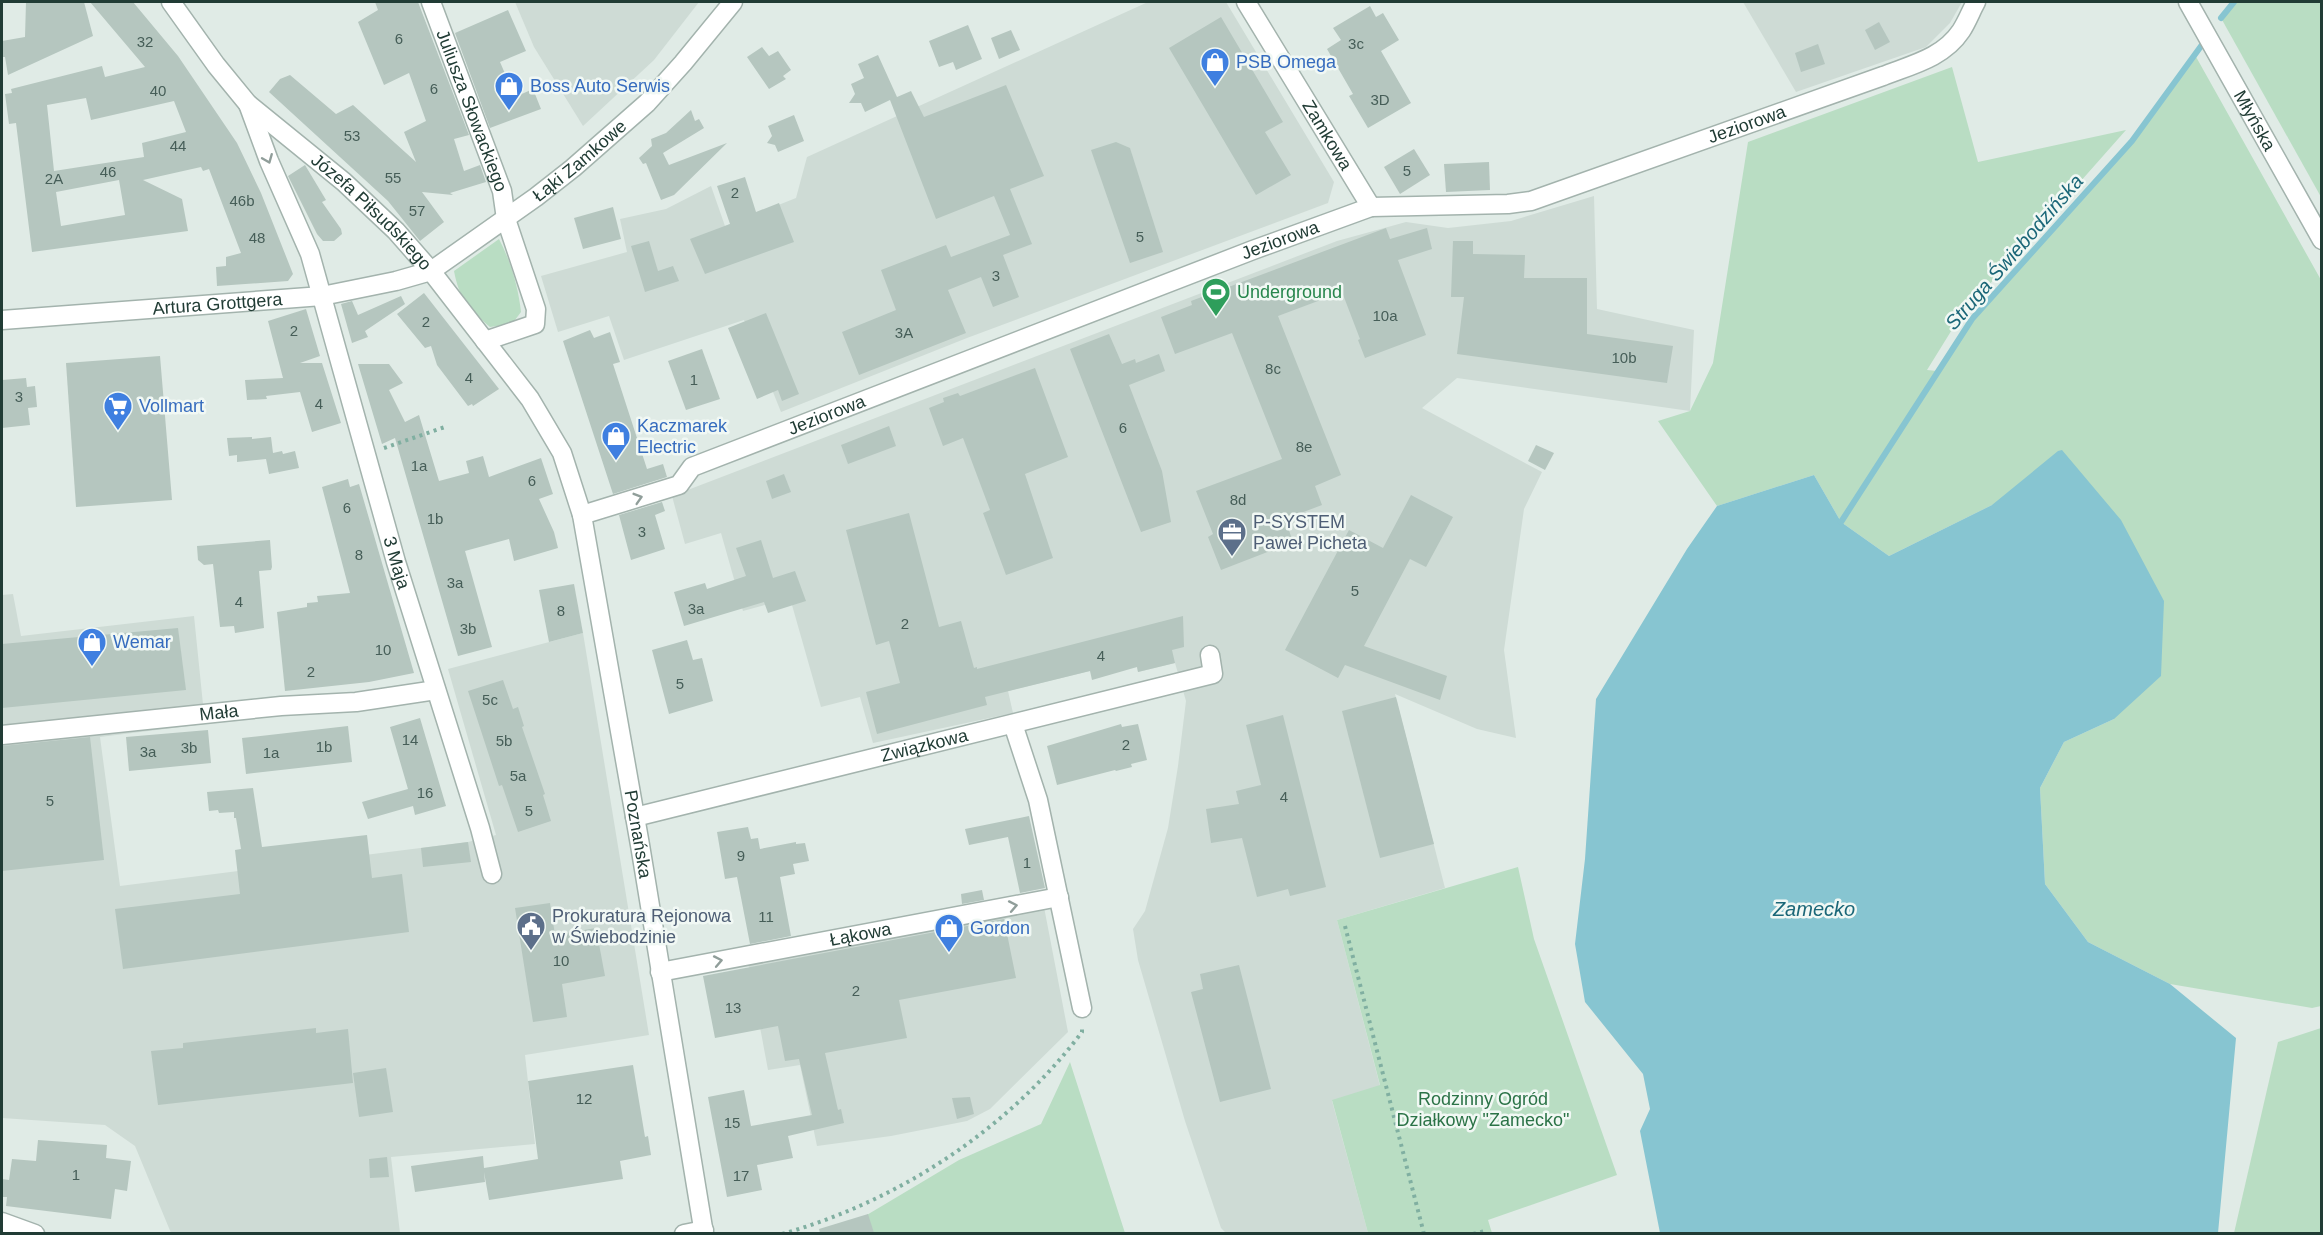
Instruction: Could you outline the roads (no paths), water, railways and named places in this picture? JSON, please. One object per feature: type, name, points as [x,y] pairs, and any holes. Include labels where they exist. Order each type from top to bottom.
[{"type":"street","name":"Józefa Piłsudskiego","points":[[171,2],[216,65],[248,104],[294,139],[376,210],[431,271],[530,399],[555,439]]},
{"type":"street","name":"Juliusza Słowackiego","points":[[431,2],[502,191],[506,219],[536,309],[535,324],[485,341]]},
{"type":"street","name":"Łąki Zamkowe","points":[[431,271],[506,219],[573,168],[647,103],[733,2]]},
{"type":"street","name":"Zamkowa","points":[[1246,2],[1371,207]]},
{"type":"street","name":"Jeziorowa","points":[[582,515],[679,485],[692,467],[1253,250],[1371,207],[1508,204],[1531,201],[1932,57],[1948,47],[1960,32],[1976,2]]},
{"type":"street","name":"Młyńska","points":[[2188,2],[2322,240]]},
{"type":"street","name":"3 Maja","points":[[248,104],[269,161],[310,254],[396,562],[480,828],[492,874]]},
{"type":"street","name":"Artura Grottgera","points":[[2,320],[322,296],[396,281],[431,271]]},
{"type":"street","name":"Poznańska","points":[[555,439],[568,469],[582,515],[704,1232]]},
{"type":"street","name":"Związkowa","points":[[635,817],[1213,674],[1210,655]]},
{"type":"street","name":"Mała","points":[[2,735],[281,706],[356,702],[436,690]]},
{"type":"street","points":[[1013,724],[1038,800],[1082,1008]]},
{"type":"street","name":"Łąkowa","points":[[660,972],[1059,897]]},
{"type":"street","points":[[2,1222],[35,1233]]},
{"type":"street","points":[[684,1233],[704,1232]]},
{"type":"water","name":"Zamecko","points":[[2062,450],[2121,520],[2164,601],[2161,676],[2114,719],[2064,742],[2040,788],[2045,884],[2088,942],[2170,984],[2236,1038],[2218,1233],[1660,1233],[1640,1131],[1650,1109],[1643,1074],[1585,1002],[1575,944],[1585,859],[1596,699],[1687,549],[1717,506],[1814,475],[1841,522],[1889,556],[1992,505]]},
{"type":"waterway","name":"Struga Świebodzińska","points":[[2221,18],[2234,2]]},
{"type":"waterway","name":"Struga Świebodzińska","points":[[1841,522],[1972,319],[2132,141],[2204,42]]},
{"type":"place","name":"PSB Omega","points":[[1215,88]]},
{"type":"place","name":"Boss Auto Serwis","points":[[509,112]]},
{"type":"place","name":"Underground","points":[[1216,318]]},
{"type":"place","name":"Vollmart","points":[[118,432]]},
{"type":"place","name":"Kaczmarek Electric","points":[[616,462]]},
{"type":"place","name":"P-SYSTEM Paweł Picheta","points":[[1232,558]]},
{"type":"place","name":"Wemar","points":[[92,668]]},
{"type":"place","name":"Prokuratura Rejonowa w Świebodzinie","points":[[531,952]]},
{"type":"place","name":"Gordon","points":[[949,954]]},
{"type":"park label","name":"Rodzinny Ogród Działkowy \"Zamecko\"","points":[[1483,1109]]}]
